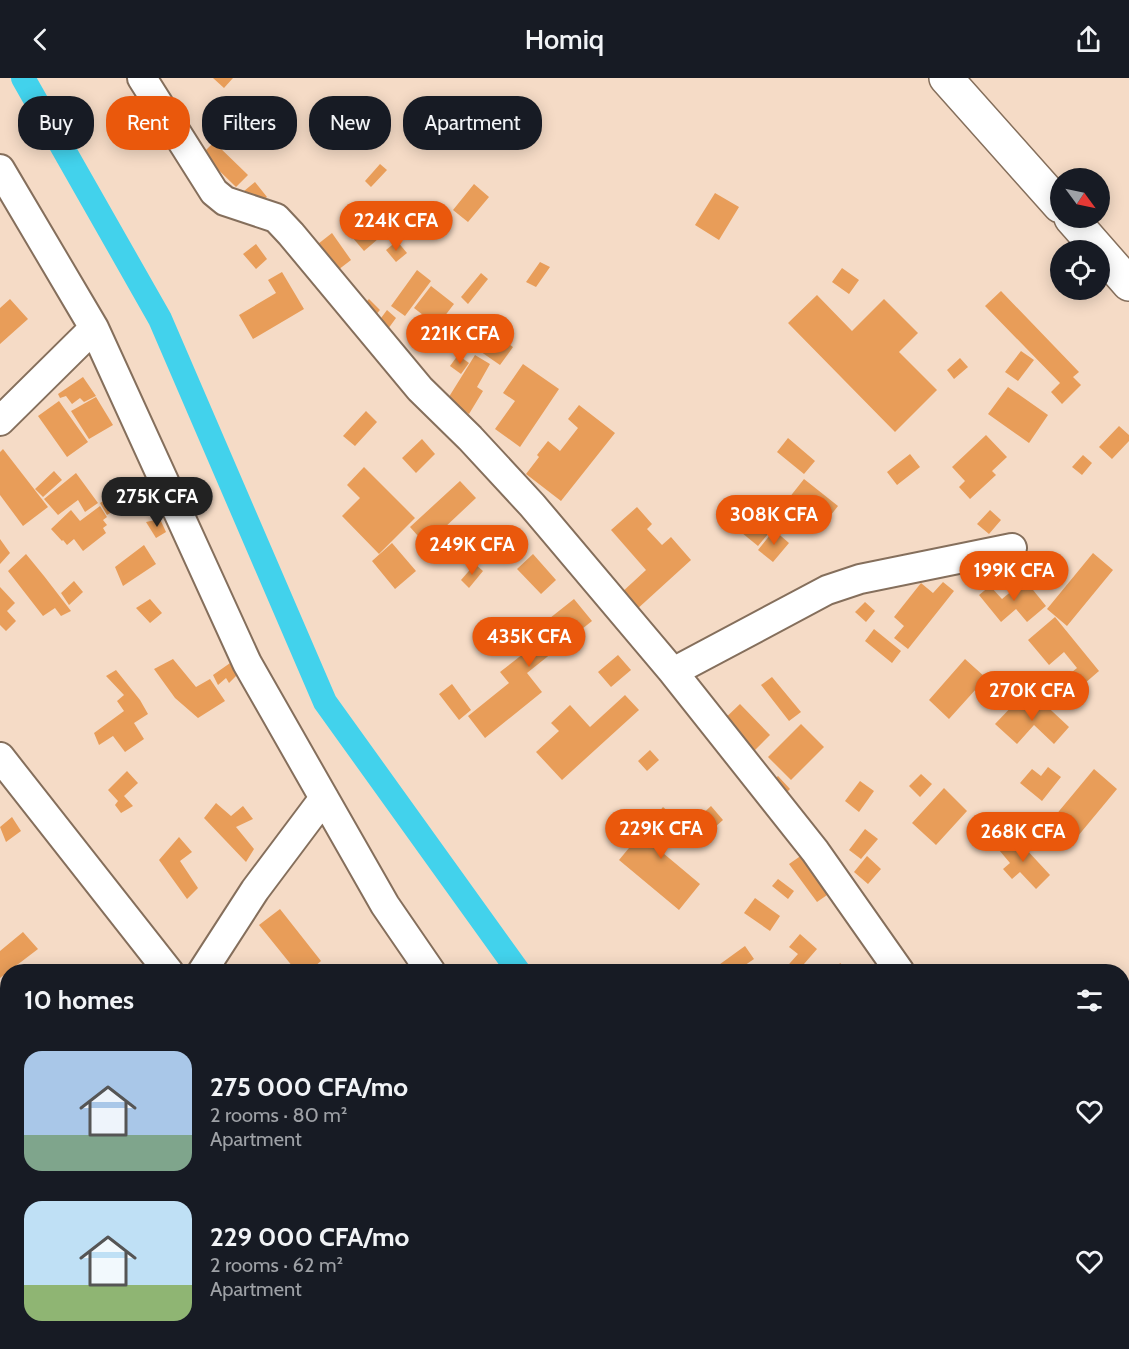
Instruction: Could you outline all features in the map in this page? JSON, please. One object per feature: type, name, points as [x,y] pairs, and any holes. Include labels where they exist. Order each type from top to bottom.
[{"type":"highway","points":[[946,78],[1050,195]]},
{"type":"highway","points":[[1080,228],[1129,284]]},
{"type":"street","points":[[142,78],[214,192],[225,201],[276,218],[420,389],[470,438],[532,505],[673,672],[815,851],[894,964]]},
{"type":"street","points":[[0,169],[94,328],[247,663],[385,904],[426,964]]},
{"type":"street","points":[[0,421],[94,328]]},
{"type":"street","points":[[673,672],[827,590],[860,579],[1012,548]]},
{"type":"street","points":[[0,757],[163,964]]},
{"type":"street","points":[[207,964],[255,890],[324,798]]},
{"type":"building","points":[[213,78],[233,78],[224,88]]},
{"type":"building","points":[[206,150],[222,150],[248,175],[236,187],[202,154]]},
{"type":"building","points":[[380,164],[387,170],[371,187],[365,181]]},
{"type":"building","points":[[255,182],[267,197],[256,205],[244,191]]},
{"type":"building","points":[[474,184],[489,197],[468,222],[453,210]]},
{"type":"building","points":[[715,193],[739,207],[719,240],[695,225]]},
{"type":"building","points":[[360,218],[378,239],[364,251],[346,230]]},
{"type":"building","points":[[332,233],[351,260],[338,270],[318,244]]},
{"type":"building","points":[[397,241],[407,253],[396,262],[386,250]]},
{"type":"building","points":[[256,244],[267,259],[256,269],[243,254]]},
{"type":"building","points":[[540,262],[550,267],[536,287],[526,282]]},
{"type":"building","points":[[842,268],[859,280],[849,294],[832,282]]},
{"type":"building","points":[[417,270],[431,281],[405,316],[391,306]]},
{"type":"building","points":[[282,272],[304,309],[253,339],[239,315],[276,293],[268,280]]},
{"type":"building","points":[[481,273],[488,279],[468,304],[461,297]]},
{"type":"building","points":[[431,286],[454,304],[437,326],[414,308]]},
{"type":"building","points":[[1001,291],[1079,372],[1073,377],[1081,385],[1062,404],[1051,392],[1060,383],[985,306]]},
{"type":"building","points":[[817,295],[852,331],[884,299],[918,333],[899,352],[937,390],[895,432],[788,323]]},
{"type":"building","points":[[10,299],[28,319],[0,344],[0,308]]},
{"type":"building","points":[[369,299],[380,310],[371,320],[359,309]]},
{"type":"building","points":[[387,310],[396,318],[388,329],[378,322]]},
{"type":"building","points":[[471,317],[513,347],[500,365],[458,336]]},
{"type":"building","points":[[1021,351],[1034,360],[1018,381],[1005,372]]},
{"type":"building","points":[[458,355],[469,363],[461,374],[450,366]]},
{"type":"building","points":[[475,355],[490,364],[477,387],[483,391],[469,414],[447,400]]},
{"type":"building","points":[[960,358],[968,367],[954,379],[947,370]]},
{"type":"building","points":[[523,364],[559,389],[520,447],[495,429],[515,401],[503,393]]},
{"type":"building","points":[[83,377],[96,396],[84,402],[80,398],[72,404],[66,396],[60,398],[58,394]]},
{"type":"building","points":[[1008,387],[1048,415],[1029,443],[988,414]]},
{"type":"building","points":[[96,397],[113,425],[89,439],[71,411]]},
{"type":"building","points":[[59,401],[88,442],[67,457],[38,416]]},
{"type":"building","points":[[579,405],[615,433],[561,501],[526,474],[548,441],[560,451],[578,428],[568,419]]},
{"type":"building","points":[[366,411],[377,422],[355,446],[343,436]]},
{"type":"building","points":[[1119,426],[1129,435],[1129,441],[1112,459],[1099,447]]},
{"type":"building","points":[[986,435],[1007,457],[992,471],[996,475],[970,499],[959,487],[965,481],[952,467]]},
{"type":"building","points":[[788,438],[815,461],[804,474],[777,452]]},
{"type":"building","points":[[422,439],[435,454],[416,473],[402,458]]},
{"type":"building","points":[[3,449],[48,507],[23,526],[0,495],[0,452]]},
{"type":"building","points":[[910,454],[920,467],[897,485],[887,472]]},
{"type":"building","points":[[1083,455],[1092,463],[1082,475],[1072,467]]},
{"type":"building","points":[[364,467],[415,518],[379,554],[342,516],[360,498],[347,485]]},
{"type":"building","points":[[54,471],[62,480],[43,497],[35,489]]},
{"type":"building","points":[[76,473],[98,503],[85,512],[78,500],[58,515],[44,499]]},
{"type":"building","points":[[804,479],[838,506],[823,525],[811,516],[797,534],[774,517]]},
{"type":"building","points":[[460,481],[476,498],[426,545],[410,527]]},
{"type":"building","points":[[129,485],[138,500],[123,509],[121,506],[107,515],[100,503]]},
{"type":"building","points":[[100,506],[107,517],[103,520],[107,525],[103,528],[106,533],[83,551],[74,539],[67,545],[51,529],[71,510],[80,521]]},
{"type":"building","points":[[746,506],[773,528],[758,546],[731,524]]},
{"type":"building","points":[[637,507],[652,524],[647,529],[662,545],[671,537],[691,560],[635,611],[620,594],[646,570],[611,530]]},
{"type":"building","points":[[990,510],[1001,520],[989,534],[977,524]]},
{"type":"building","points":[[160,519],[166,532],[156,538],[146,522]]},
{"type":"building","points":[[481,530],[494,541],[477,560],[464,549]]},
{"type":"building","points":[[774,530],[789,543],[773,562],[758,550]]},
{"type":"building","points":[[0,539],[10,553],[0,564]]},
{"type":"building","points":[[392,543],[416,571],[395,589],[372,561]]},
{"type":"building","points":[[144,545],[156,564],[123,586],[115,567]]},
{"type":"building","points":[[1093,553],[1113,570],[1067,626],[1047,609]]},
{"type":"building","points":[[26,554],[71,611],[61,616],[55,608],[43,616],[8,571]]},
{"type":"building","points":[[533,554],[556,580],[541,594],[517,569]]},
{"type":"building","points":[[475,564],[483,571],[469,588],[461,580]]},
{"type":"building","points":[[1025,580],[1046,606],[1027,622],[1016,609],[1001,622],[979,595],[990,586],[1002,599]]},
{"type":"building","points":[[74,581],[83,592],[69,605],[61,593]]},
{"type":"building","points":[[943,582],[954,591],[908,649],[894,638],[904,626],[894,617],[921,583],[933,593]]},
{"type":"building","points":[[0,587],[15,603],[7,611],[16,621],[6,631],[0,625]]},
{"type":"building","points":[[150,599],[162,613],[150,623],[136,608]]},
{"type":"building","points":[[574,599],[592,621],[527,673],[542,692],[485,738],[468,716],[509,683],[500,672],[528,650],[521,641]]},
{"type":"building","points":[[865,602],[875,611],[866,622],[855,612]]},
{"type":"building","points":[[1055,617],[1099,671],[1077,690],[1066,677],[1077,668],[1064,652],[1049,665],[1028,640]]},
{"type":"building","points":[[874,629],[901,651],[892,663],[865,641]]},
{"type":"building","points":[[618,655],[631,670],[611,687],[598,672]]},
{"type":"building","points":[[173,659],[196,687],[210,679],[225,701],[198,718],[175,698],[154,669]]},
{"type":"building","points":[[965,659],[986,678],[949,719],[929,700]]},
{"type":"building","points":[[233,661],[239,673],[229,683],[226,678],[218,685],[213,675]]},
{"type":"building","points":[[116,670],[148,714],[134,723],[144,739],[125,752],[113,736],[99,745],[94,733],[124,711],[117,701],[124,695],[106,676]]},
{"type":"building","points":[[772,677],[801,712],[789,721],[761,685]]},
{"type":"building","points":[[452,684],[471,710],[459,720],[439,694]]},
{"type":"building","points":[[625,695],[639,710],[562,780],[536,752],[559,731],[551,723],[570,705],[590,727]]},
{"type":"building","points":[[1037,697],[1069,727],[1054,744],[1034,725],[1017,744],[995,724],[1017,701],[1026,709]]},
{"type":"building","points":[[740,704],[770,735],[750,755],[719,724]]},
{"type":"building","points":[[801,724],[824,747],[791,780],[768,757]]},
{"type":"building","points":[[650,750],[659,760],[647,771],[638,761]]},
{"type":"building","points":[[1048,767],[1061,777],[1042,801],[1020,783],[1032,769],[1041,776]]},
{"type":"building","points":[[1094,769],[1117,789],[1068,848],[1045,828]]},
{"type":"building","points":[[127,771],[138,783],[124,796],[133,806],[121,813],[115,805],[118,801],[108,790]]},
{"type":"building","points":[[921,774],[932,784],[920,797],[909,786]]},
{"type":"building","points":[[778,776],[790,789],[781,798],[768,785]]},
{"type":"building","points":[[860,781],[874,791],[859,812],[845,801]]},
{"type":"building","points":[[944,788],[967,811],[936,845],[912,823]]},
{"type":"building","points":[[216,803],[231,816],[243,806],[253,819],[236,827],[254,849],[246,862],[204,818]]},
{"type":"building","points":[[711,806],[723,820],[697,843],[685,830]]},
{"type":"building","points":[[663,807],[686,827],[663,853],[700,884],[679,910],[619,860]]},
{"type":"building","points":[[12,817],[21,831],[6,842],[0,827]]},
{"type":"building","points":[[865,829],[878,839],[861,859],[849,850]]},
{"type":"building","points":[[1014,836],[1050,875],[1036,889],[1020,872],[1012,879],[1003,869],[1010,863],[999,850]]},
{"type":"building","points":[[179,837],[192,852],[180,861],[198,888],[187,899],[159,860]]},
{"type":"building","points":[[802,855],[830,893],[817,902],[789,864]]},
{"type":"building","points":[[867,856],[881,869],[868,884],[854,872]]},
{"type":"building","points":[[778,879],[794,891],[788,899],[772,886]]},
{"type":"building","points":[[755,898],[780,916],[770,931],[744,913]]},
{"type":"building","points":[[280,909],[321,961],[317,964],[291,964],[259,925]]},
{"type":"building","points":[[23,932],[38,949],[18,964],[0,964],[0,951]]},
{"type":"building","points":[[800,934],[817,949],[804,964],[789,964],[798,954],[789,947]]},
{"type":"building","points":[[745,946],[754,959],[747,964],[720,964]]},
{"type":"waterway","points":[[23,78],[160,319],[325,702],[513,964]]}]
